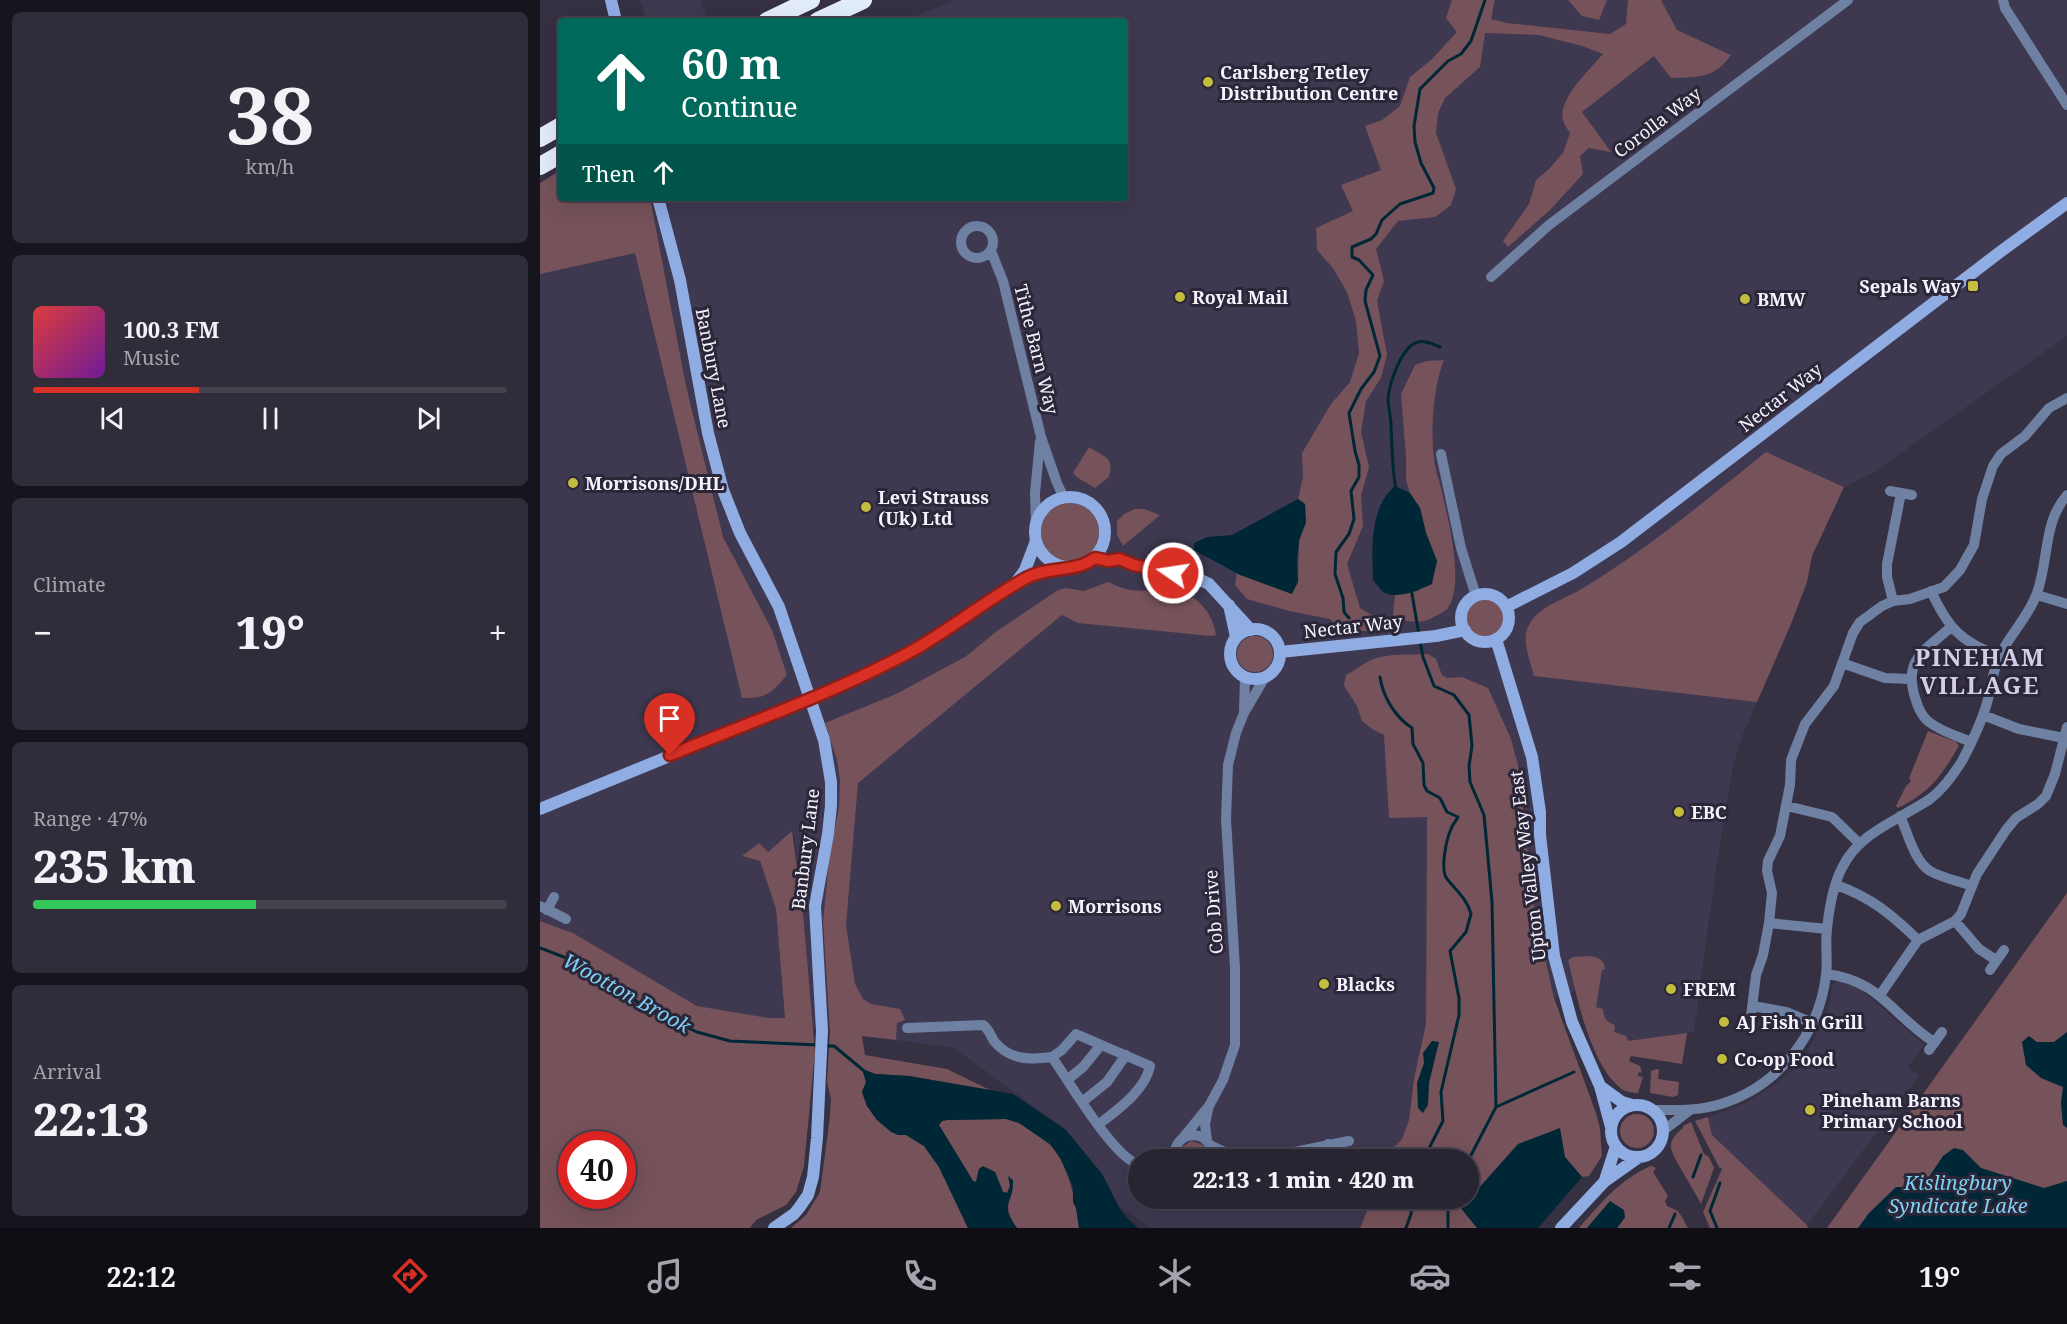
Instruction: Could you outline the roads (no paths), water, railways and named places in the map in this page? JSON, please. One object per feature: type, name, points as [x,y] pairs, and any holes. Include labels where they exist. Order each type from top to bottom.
[{"type":"highway","points":[[773,18],[811,0]]},
{"type":"highway","points":[[824,18],[863,0]]},
{"type":"highway","points":[[540,131],[558,122]]},
{"type":"highway","points":[[540,138],[558,128]]},
{"type":"highway","points":[[540,166],[558,156]]},
{"type":"street","points":[[610,0],[615,18]]},
{"type":"street","name":"Corolla Way","points":[[1491,277],[1528,242],[1566,212],[1848,0]]},
{"type":"street","points":[[1996,0],[2004,4],[2067,105]]},
{"type":"street","name":"Banbury Lane","points":[[659,201],[680,280],[708,433],[723,490],[740,533],[779,607],[829,761],[831,806],[817,889],[814,923],[822,1031],[818,1138],[810,1189],[794,1214],[774,1228]]},
{"type":"street","name":"Nectar Way","points":[[1506,607],[1573,573],[1621,542],[2067,203]]},
{"type":"street","name":"Tithe Barn Way","points":[[998,271],[980,258],[968,255],[962,248],[962,238],[967,230],[976,226],[989,232],[993,241],[991,251],[1003,281],[1041,437],[1064,498]]},
{"type":"street","points":[[980,258],[991,251]]},
{"type":"street","points":[[1750,1024],[1756,975],[1763,955],[1769,923],[1772,893],[1767,871],[1768,861],[1780,836],[1787,806],[1791,760],[1805,724],[1834,686],[1852,633],[1860,622],[1893,601],[1910,599],[1944,587],[1960,570],[1974,545],[1989,475],[2001,453],[2025,436],[2049,408],[2067,398]]},
{"type":"street","name":"Tithe Barn Way","points":[[1036,525],[1035,493],[1041,437]]},
{"type":"street","points":[[1442,454],[1461,548],[1476,596]]},
{"type":"street","points":[[1893,601],[1887,577],[1887,564],[1901,493]]},
{"type":"street","points":[[1653,1110],[1690,1110],[1721,1104],[1747,1093],[1774,1075],[1800,1047],[1818,1010],[1826,974],[1827,929],[1842,868],[1868,837],[1931,798],[1961,762],[1983,715],[1999,656],[2037,595],[2052,520],[2060,503],[2067,495]]},
{"type":"street","points":[[540,810],[853,681],[911,651],[1029,576],[1063,567],[1081,566],[1095,558],[1104,543],[1105,524],[1100,513],[1082,499],[1064,498],[1046,507],[1036,525],[1036,542],[1025,570],[1014,584]]},
{"type":"street","points":[[1036,542],[1046,558],[1063,567]]},
{"type":"street","points":[[1104,543],[1116,551],[1119,559]]},
{"type":"street","points":[[1095,558],[1109,561],[1119,559],[1134,565],[1194,577],[1209,584],[1251,630]]},
{"type":"street","points":[[1931,591],[1951,627],[1973,645],[1999,656]]},
{"type":"street","points":[[1483,594],[1496,597],[1506,607],[1508,627],[1496,639],[1484,642],[1477,640],[1465,630],[1462,615],[1469,601],[1476,596],[1483,594]]},
{"type":"street","points":[[2037,595],[2067,604]]},
{"type":"street","points":[[1228,604],[1236,637],[1230,651],[1230,658],[1238,673],[1245,678],[1259,679],[1265,677],[1276,667],[1280,652],[1273,638],[1259,630],[1251,630],[1236,637]]},
{"type":"street","points":[[1951,627],[1920,655],[1915,662],[1911,680],[1918,708],[1929,723],[1971,742]]},
{"type":"street","name":"Nectar Way","points":[[1280,652],[1436,636],[1465,630]]},
{"type":"street","name":"Upton Valley Way East","points":[[1496,639],[1532,757],[1540,812],[1540,835],[1554,956],[1572,1022],[1600,1086],[1611,1126]]},
{"type":"street","points":[[1842,663],[1885,678],[1911,680]]},
{"type":"street","name":"Cob Drive","points":[[1175,1149],[1209,1106],[1223,1080],[1235,1045],[1235,968],[1226,800],[1228,765],[1244,713],[1265,677]]},
{"type":"street","name":"Cob Drive","points":[[1244,713],[1245,678]]},
{"type":"street","points":[[1880,995],[1918,940],[1955,921],[1961,914],[1986,860],[2011,823],[2046,796],[2055,774],[2065,733],[2019,729],[1983,715]]},
{"type":"street","points":[[2055,774],[2067,778]]},
{"type":"street","points":[[1787,806],[1832,817],[1860,844]]},
{"type":"street","points":[[1900,816],[1920,862],[1933,873],[1972,886]]},
{"type":"street","points":[[1836,885],[1855,891],[1879,905],[1918,940]]},
{"type":"street","points":[[554,897],[543,908],[566,919]]},
{"type":"street","points":[[1955,921],[1993,965],[2004,950]]},
{"type":"street","points":[[1769,923],[1827,929]]},
{"type":"street","points":[[1826,974],[1854,980],[1880,995],[1931,1046],[1942,1032]]},
{"type":"street","points":[[1753,1006],[1786,1012],[1813,1023]]},
{"type":"street","points":[[908,1028],[983,1025],[988,1028],[992,1039],[1003,1050],[1017,1057],[1032,1060],[1052,1057],[1062,1050],[1076,1034],[1150,1066],[1133,1095],[1098,1125]]},
{"type":"street","points":[[1067,1080],[1083,1067],[1101,1046]]},
{"type":"street","points":[[1082,1102],[1107,1082],[1126,1055]]},
{"type":"street","points":[[1052,1057],[1098,1125],[1128,1160]]},
{"type":"street","points":[[1600,1086],[1622,1102],[1632,1106]]},
{"type":"street","points":[[1640,1157],[1630,1156],[1616,1146],[1611,1134],[1611,1126],[1620,1111],[1632,1106],[1643,1105],[1659,1115],[1664,1130]]},
{"type":"street","name":"Cob Drive","points":[[1209,1106],[1205,1124],[1210,1149]]},
{"type":"street","points":[[1561,1228],[1605,1181],[1640,1157],[1656,1150],[1664,1130],[1690,1110]]},
{"type":"street","points":[[1183,1137],[1198,1135],[1218,1149]]},
{"type":"street","points":[[1305,1149],[1349,1141]]},
{"type":"street","points":[[1328,1144],[1328,1149]]},
{"type":"street","points":[[1605,1181],[1616,1146]]},
{"type":"water","points":[[1395,486],[1410,493],[1420,508],[1426,533],[1437,561],[1432,584],[1394,595],[1383,592],[1373,580],[1372,555],[1376,517],[1380,506]]},
{"type":"water","points":[[1298,499],[1305,504],[1306,522],[1299,541],[1298,582],[1292,594],[1240,575],[1194,550],[1194,543],[1207,537],[1232,535]]},
{"type":"water","points":[[2067,1032],[2067,1128],[2063,1125],[2061,1103],[2063,1087],[2041,1078],[2026,1065],[2022,1042],[2029,1036],[2037,1042],[2054,1042]]},
{"type":"water","points":[[1432,1041],[1439,1042],[1429,1083],[1428,1105],[1423,1113],[1418,1108],[1417,1083],[1424,1063],[1423,1053]]},
{"type":"water","points":[[862,1069],[875,1074],[909,1076],[1013,1094],[1066,1130],[1102,1174],[1120,1209],[1138,1228],[1079,1228],[1073,1202],[1073,1187],[1061,1159],[1051,1145],[1019,1123],[1006,1119],[942,1121],[939,1125],[973,1181],[976,1182],[979,1169],[983,1166],[995,1172],[1003,1192],[1007,1193],[1010,1186],[1008,1176],[1013,1180],[1008,1208],[1017,1228],[968,1228],[939,1167],[924,1146],[906,1135],[891,1132],[877,1120],[867,1106],[862,1092],[866,1082]]},
{"type":"water","points":[[1560,1128],[1565,1157],[1582,1177],[1538,1228],[1477,1228],[1462,1209],[1479,1209],[1479,1188],[1518,1144]]},
{"type":"water","name":"Kislingbury Syndicate Lake","points":[[1954,1148],[1963,1150],[1981,1168],[2044,1188],[2067,1181],[2067,1228],[1858,1228],[1869,1213],[1896,1187],[1904,1187],[1929,1177],[1943,1156]]},
{"type":"water","points":[[1610,1201],[1624,1210],[1625,1217],[1617,1228],[1587,1228]]},
{"type":"waterway","points":[[1349,618],[1344,612],[1343,598],[1335,574],[1336,552],[1349,534],[1354,519],[1351,491],[1359,477],[1359,465],[1349,413],[1361,389],[1374,372],[1380,356],[1365,301],[1366,290],[1373,275],[1359,260],[1352,257],[1352,247],[1371,239],[1376,234],[1382,220],[1400,204],[1433,193],[1434,188],[1421,163],[1415,142],[1414,126],[1420,89],[1448,61],[1461,54],[1471,41],[1485,0]]},
{"type":"waterway","points":[[1396,490],[1388,401],[1391,383],[1397,366],[1412,345],[1423,342],[1440,347]]},
{"type":"waterway","points":[[1411,588],[1419,635]]},
{"type":"waterway","points":[[1420,641],[1423,657],[1434,686],[1454,695],[1469,715],[1472,746],[1469,766],[1470,782],[1484,815],[1492,902],[1496,1107]]},
{"type":"waterway","points":[[1380,677],[1391,706],[1412,728],[1413,744],[1423,763],[1424,785],[1427,791],[1440,798],[1447,812],[1458,817],[1447,840],[1444,869],[1447,879],[1464,899],[1471,914],[1466,932],[1450,951],[1459,998],[1459,1015],[1441,1092],[1443,1121],[1429,1149]]},
{"type":"waterway","name":"Wootton Brook","points":[[540,948],[582,964],[614,984],[648,1010],[697,1032],[730,1041],[818,1045]]},
{"type":"waterway","name":"Wootton Brook","points":[[824,1046],[834,1046],[863,1070]]},
{"type":"waterway","points":[[1474,1149],[1496,1107],[1574,1072]]},
{"type":"waterway","points":[[1693,1177],[1701,1155]]},
{"type":"waterway","points":[[1717,1228],[1710,1211],[1720,1183]]},
{"type":"waterway","points":[[1406,1228],[1412,1209]]},
{"type":"waterway","points":[[1448,1228],[1449,1209]]},
{"type":"waterway","points":[[1669,1228],[1675,1214]]},
{"type":"place","name":"Carlsberg Tetley Distribution Centre","points":[[1208,82]]},
{"type":"place","name":"Sepals Way","points":[[1973,286]]},
{"type":"place","name":"Royal Mail","points":[[1180,297]]},
{"type":"place","name":"BMW","points":[[1745,299]]},
{"type":"place","name":"Morrisons/DHL","points":[[573,483]]},
{"type":"place","name":"Levi Strauss (Uk) Ltd","points":[[866,507]]},
{"type":"place","name":"EBC","points":[[1679,812]]},
{"type":"place","name":"Morrisons","points":[[1056,906]]},
{"type":"place","name":"Blacks","points":[[1324,984]]},
{"type":"place","name":"FREM","points":[[1671,989]]},
{"type":"place","name":"AJ Fish n Grill","points":[[1724,1022]]},
{"type":"place","name":"Co-op Food","points":[[1722,1059]]},
{"type":"place","name":"Pineham Barns Primary School","points":[[1810,1110]]},
{"type":"district","name":"PINEHAM VILLAGE","points":[[1980,670]]}]
